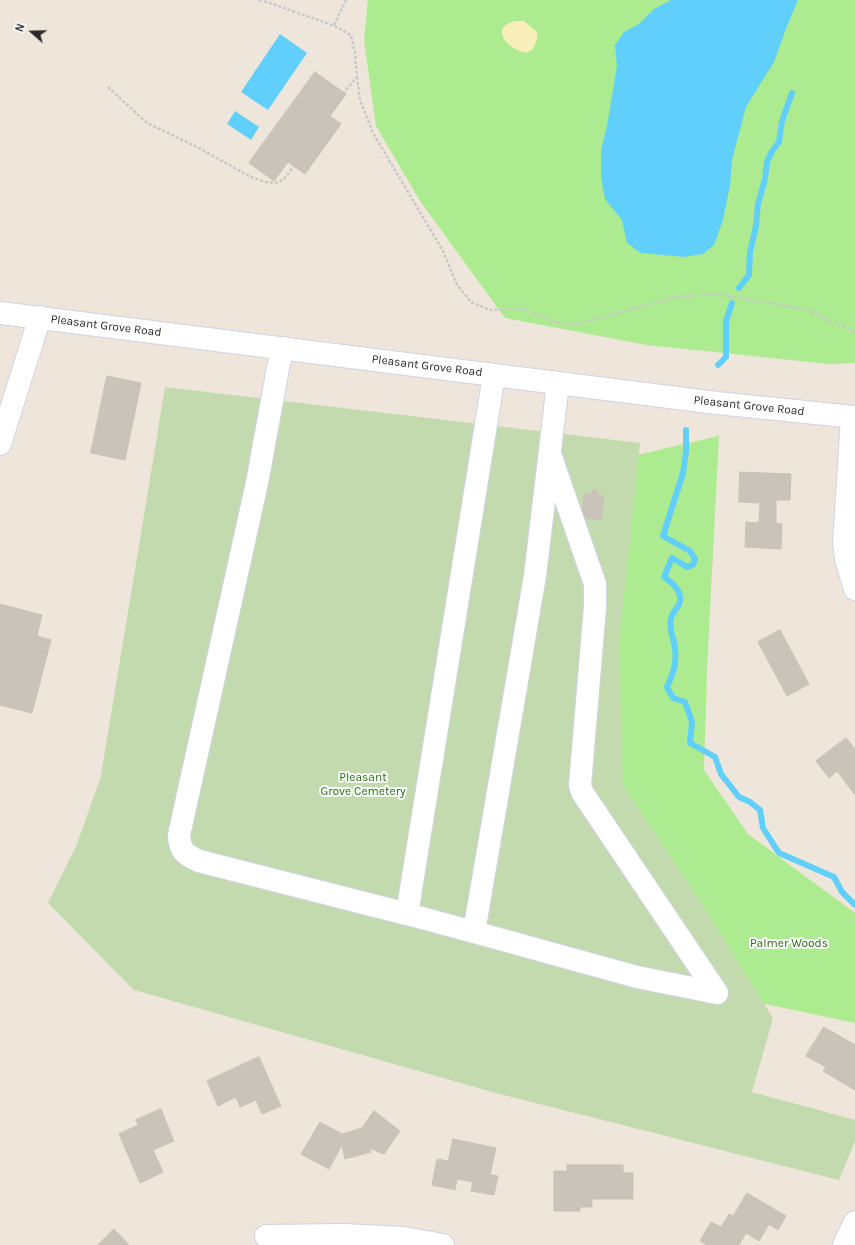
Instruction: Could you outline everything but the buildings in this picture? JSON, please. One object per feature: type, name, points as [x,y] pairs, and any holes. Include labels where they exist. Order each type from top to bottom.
[{"type":"street","name":"Pleasant Grove Road","points":[[0,313],[717,403],[853,417]]},
{"type":"street","points":[[0,444],[40,318]]},
{"type":"street","points":[[283,348],[257,483],[179,835],[180,847],[187,855],[199,861],[407,914],[637,978],[717,993],[582,792],[580,785],[596,584],[550,454]]},
{"type":"street","points":[[407,914],[494,375]]},
{"type":"street","points":[[474,932],[535,576],[558,383]]},
{"type":"street","points":[[853,417],[845,512],[844,543],[846,559],[855,589]]},
{"type":"street","points":[[844,1245],[855,1222]]},
{"type":"street","points":[[266,1236],[344,1235],[404,1238],[443,1245]]},
{"type":"path","points":[[259,0],[275,4],[334,26],[351,35],[355,53],[360,100],[373,133],[443,251],[457,285],[471,302],[490,310],[524,309],[554,322],[574,326],[677,297],[715,294],[805,309],[855,332]]},
{"type":"path","points":[[334,26],[346,0]]},
{"type":"path","points":[[344,92],[357,77]]},
{"type":"path","points":[[108,87],[147,123],[195,146],[251,176],[266,182],[275,183],[283,180],[294,166]]},
{"type":"green space","points":[[368,0],[855,0],[855,363],[829,364],[647,345],[505,318],[420,201],[376,126],[364,40]]},
{"type":"green space","name":"Pleasant Grove Cemetery","points":[[165,387],[640,443],[619,644],[623,785],[699,899],[773,1018],[752,1092],[855,1120],[855,1141],[839,1180],[496,1093],[134,990],[48,903],[77,844],[101,776]]},
{"type":"green space","name":"Palmer Woods","points":[[719,436],[707,669],[704,770],[748,834],[855,913],[855,1023],[751,1001],[601,773],[632,456]]},
{"type":"sand","points":[[516,21],[524,21],[537,32],[537,40],[533,49],[526,53],[512,47],[503,38],[503,28]]},
{"type":"water","points":[[671,0],[798,0],[774,62],[746,107],[732,160],[730,185],[723,220],[714,245],[703,254],[684,257],[641,253],[627,243],[622,220],[605,199],[601,177],[601,150],[607,126],[617,66],[615,45],[624,32],[639,24],[654,9]]},
{"type":"water","points":[[280,34],[307,53],[268,110],[241,92]]},
{"type":"water","points":[[235,111],[259,127],[251,140],[227,124]]},
{"type":"waterway","points":[[739,288],[749,275],[750,252],[767,162],[772,151],[779,142],[782,121],[792,93]]},
{"type":"waterway","points":[[718,365],[726,357],[726,321],[732,303]]},
{"type":"waterway","points":[[686,430],[686,451],[683,473],[663,536],[690,551],[695,559],[693,565],[687,567],[672,558],[664,577],[676,587],[680,596],[680,603],[672,615],[670,622],[675,648],[675,664],[667,687],[673,698],[685,702],[692,722],[690,743],[715,757],[721,774],[739,797],[750,802],[760,810],[763,828],[779,853],[834,877],[842,892],[855,905]]}]
